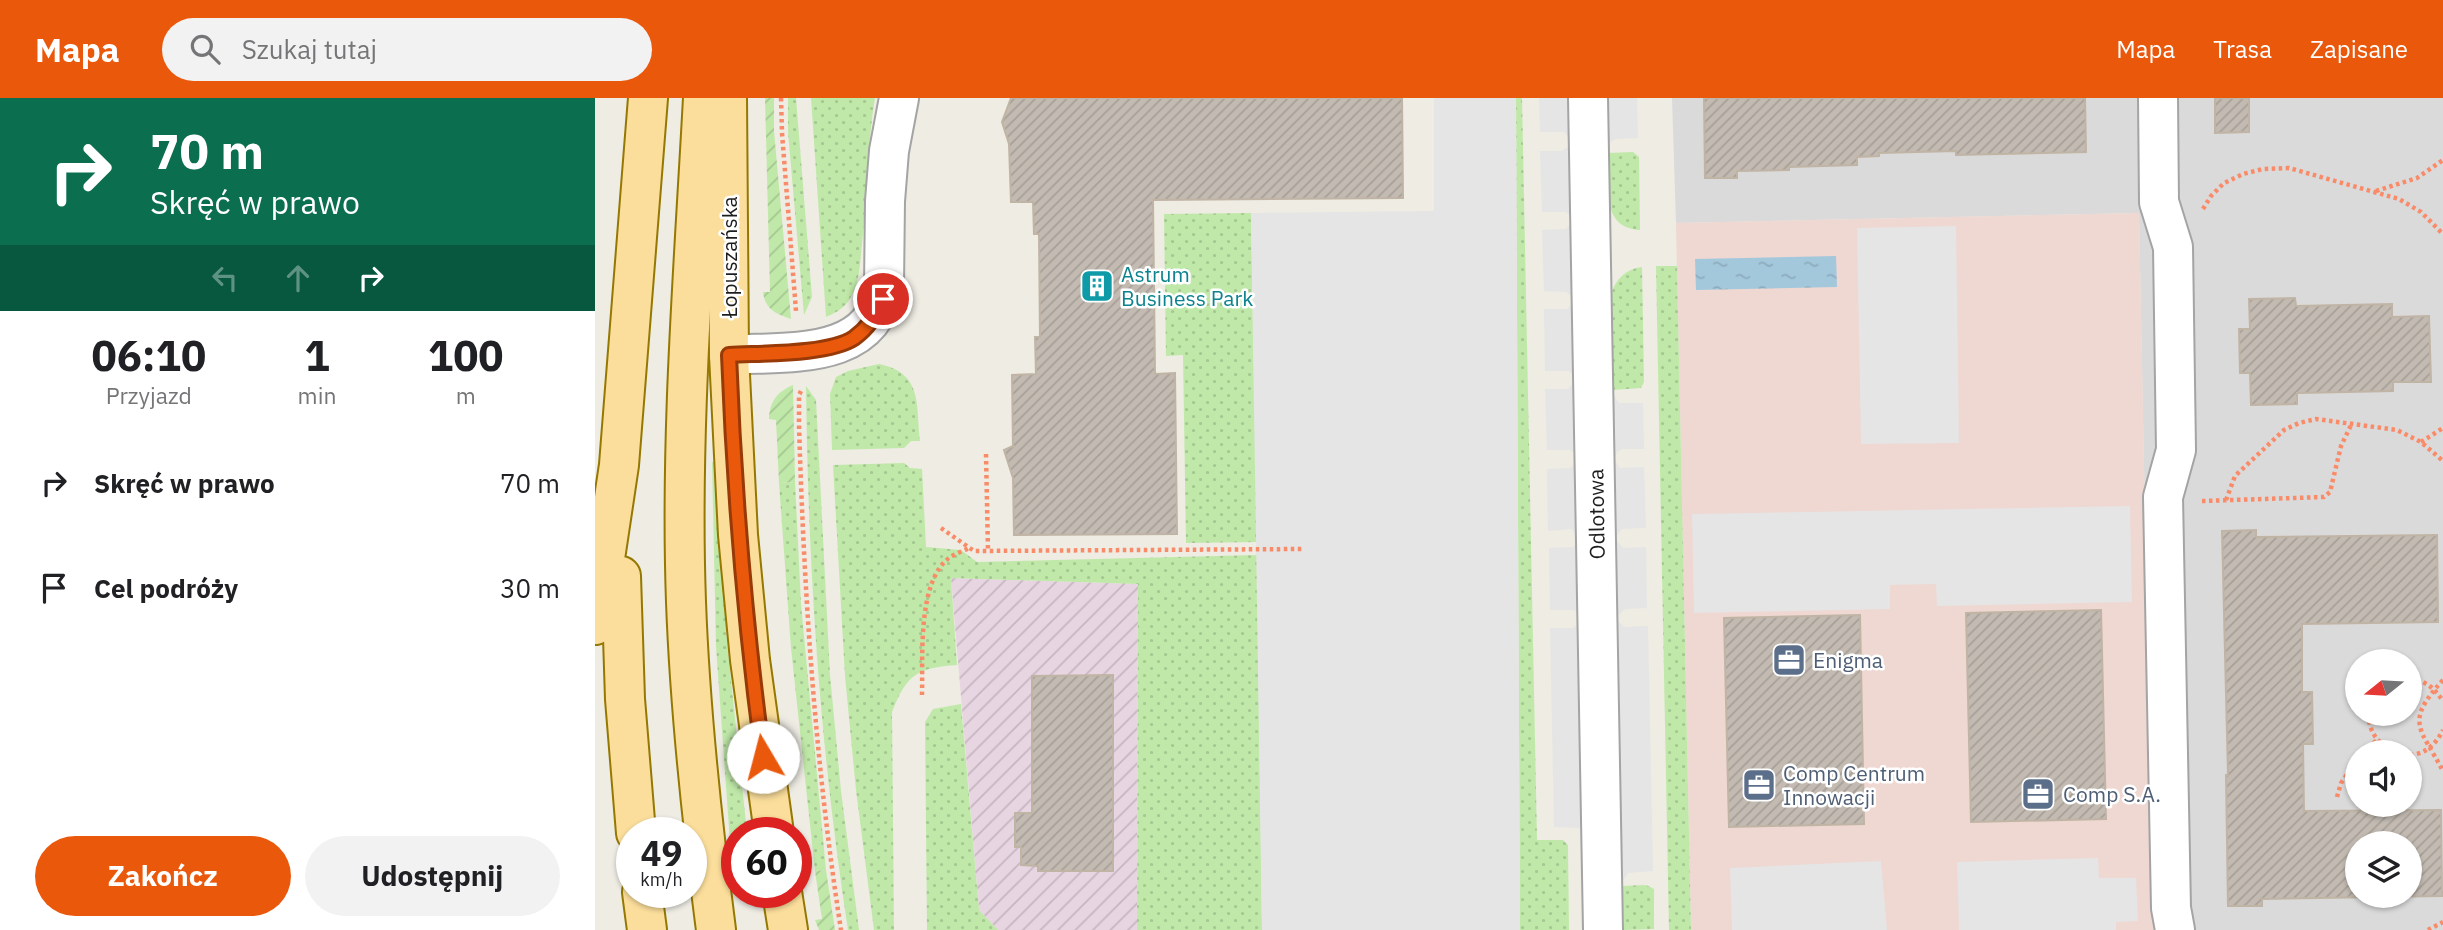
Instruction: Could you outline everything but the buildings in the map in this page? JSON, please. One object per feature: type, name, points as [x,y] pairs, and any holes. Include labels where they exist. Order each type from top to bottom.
[{"type":"main road","points":[[595,625],[619,465],[647,98]]},
{"type":"main road","points":[[703,98],[687,391],[686,602],[696,741],[716,930]]},
{"type":"main road","name":"Łopuszańska","points":[[727,98],[729,355],[738,535],[750,660],[771,817]]},
{"type":"main road","points":[[619,465],[625,699],[635,817]]},
{"type":"main road","points":[[644,908],[647,930]]},
{"type":"main road","points":[[785,908],[788,930]]},
{"type":"street","points":[[729,355],[839,345],[853,339],[878,311],[884,286],[885,201],[889,151],[899,98]]},
{"type":"street","name":"Odlotowa","points":[[1588,98],[1603,930]]},
{"type":"street","points":[[2158,98],[2159,202],[2173,247],[2176,450],[2167,475],[2163,502],[2171,908],[2175,930]]},
{"type":"path","points":[[781,98],[796,313],[804,320]]},
{"type":"path","points":[[2375,191],[2417,178],[2443,160]]},
{"type":"path","points":[[2168,233],[2199,216],[2211,196],[2224,183],[2263,169],[2290,168],[2399,199],[2421,212],[2443,234]]},
{"type":"path","points":[[803,388],[799,395],[799,415],[807,602],[831,857],[842,930]]},
{"type":"path","points":[[2226,500],[2235,476],[2284,430],[2316,419],[2397,430],[2421,442],[2443,461]]},
{"type":"path","points":[[2163,502],[2324,497],[2330,492],[2341,446],[2353,424]]},
{"type":"path","points":[[2421,442],[2443,428]]},
{"type":"path","points":[[986,454],[988,551]]},
{"type":"path","points":[[941,527],[974,551],[1304,549]]},
{"type":"path","points":[[922,695],[927,604],[934,576],[949,558],[970,548]]},
{"type":"path","points":[[2443,680],[2423,706],[2419,719],[2424,741],[2443,771]]},
{"type":"path","points":[[2422,681],[2435,689],[2443,701]]},
{"type":"path","points":[[2371,726],[2377,740]]},
{"type":"path","points":[[2422,752],[2429,748],[2443,730]]},
{"type":"path","points":[[2337,797],[2345,777]]},
{"type":"path","points":[[2428,930],[2443,922]]},
{"type":"shaded area","points":[[1434,98],[1516,98],[1520,930],[1262,930],[1251,213],[1434,211]]},
{"type":"shaded area","points":[[1539,98],[1570,98],[1570,139],[1564,132],[1540,132]]},
{"type":"shaded area","points":[[1606,98],[1637,98],[1638,138],[1616,139],[1609,143],[1607,148]]},
{"type":"shaded area","points":[[1672,98],[2443,98],[2443,930],[2153,930],[2139,213],[1676,223]]},
{"type":"shaded area","points":[[1571,143],[1572,218],[1566,212],[1542,212],[1540,151],[1562,151]]},
{"type":"shaded area","points":[[2139,213],[2153,930],[1691,930],[1676,223]]},
{"type":"shaded area","points":[[1573,222],[1573,297],[1566,292],[1544,291],[1542,230],[1566,229]]},
{"type":"shaded area","points":[[1956,226],[1959,443],[1861,444],[1857,228]]},
{"type":"shaded area","points":[[1574,303],[1576,377],[1569,371],[1545,371],[1544,309],[1567,309]]},
{"type":"shaded area","points":[[1576,380],[1578,455],[1570,450],[1547,450],[1545,389],[1568,389]]},
{"type":"shaded area","points":[[1613,394],[1619,403],[1643,403],[1644,449],[1622,449],[1615,457]]},
{"type":"shaded area","points":[[1615,461],[1620,468],[1644,467],[1646,528],[1622,529],[1616,536]]},
{"type":"shaded area","points":[[1577,462],[1579,537],[1571,529],[1548,531],[1547,469],[1570,468]]},
{"type":"shaded area","points":[[2130,506],[2132,602],[1937,606],[1936,584],[1890,585],[1890,609],[1694,613],[1692,514]]},
{"type":"shaded area","points":[[1616,540],[1623,548],[1646,547],[1647,608],[1625,609],[1618,615]]},
{"type":"shaded area","points":[[1579,541],[1581,616],[1574,610],[1550,610],[1549,548],[1573,547]]},
{"type":"shaded area","points":[[951,578],[1138,584],[1137,930],[998,930],[979,910]]},
{"type":"shaded area","points":[[1618,621],[1624,627],[1648,626],[1653,871],[1628,873],[1622,882]]},
{"type":"shaded area","points":[[1579,624],[1585,837],[1579,828],[1554,827],[1550,628],[1573,628]]},
{"type":"shaded area","points":[[2098,858],[2099,878],[2136,878],[2138,921],[2116,922],[2116,930],[1959,930],[1957,862]]},
{"type":"shaded area","points":[[1881,861],[1887,930],[1732,930],[1730,868]]},
{"type":"green space","points":[[765,98],[774,98],[774,131],[791,319],[772,310],[766,303],[763,292],[770,292]]},
{"type":"green space","points":[[788,98],[796,98],[812,297],[804,315],[788,132]]},
{"type":"green space","points":[[811,98],[875,98],[858,279],[846,304],[826,317]]},
{"type":"green space","points":[[1516,98],[1522,98],[1537,840],[1563,840],[1568,845],[1569,930],[1520,930]]},
{"type":"green space","points":[[1633,152],[1639,157],[1640,230],[1627,227],[1618,221],[1609,202],[1608,153]]},
{"type":"green space","points":[[1251,213],[1257,542],[1186,543],[1183,355],[1166,356],[1164,214]]},
{"type":"green space","points":[[1656,266],[1677,266],[1691,930],[1669,930]]},
{"type":"green space","points":[[1642,267],[1644,382],[1641,388],[1612,390],[1611,295],[1622,276]]},
{"type":"green space","points":[[879,364],[893,368],[903,375],[915,392],[920,441],[911,441],[904,448],[832,450],[830,394],[836,377],[848,371]]},
{"type":"green space","points":[[793,385],[795,482],[779,483],[776,420],[769,419],[775,398]]},
{"type":"green space","points":[[806,386],[816,400],[830,675],[841,791],[859,930],[848,930],[823,727],[809,522]]},
{"type":"green space","points":[[712,462],[717,462],[727,642],[745,817],[728,817],[716,646]]},
{"type":"green space","points":[[904,463],[910,468],[922,469],[926,547],[961,550],[977,562],[1257,555],[1262,930],[1137,930],[1138,584],[951,578],[957,665],[932,668],[915,675],[903,689],[892,712],[894,930],[874,930],[845,676],[833,465]]},
{"type":"green space","points":[[795,482],[801,604],[826,870],[815,871],[812,817],[809,817],[791,648],[779,483]]},
{"type":"green space","points":[[961,704],[979,910],[998,930],[927,930],[925,722],[933,709]]},
{"type":"green space","points":[[826,870],[835,930],[819,930],[815,920],[822,919],[815,871]]},
{"type":"green space","points":[[1646,885],[1654,889],[1654,929],[1624,930],[1622,886]]},
{"type":"water","points":[[1836,256],[1837,287],[1696,290],[1695,259]]},
{"type":"place","name":"Astrum Business Park","points":[[1097,286]]},
{"type":"place","name":"Enigma","points":[[1789,660]]},
{"type":"place","name":"Comp Centrum Innowacji","points":[[1759,785]]},
{"type":"place","name":"Comp S.A.","points":[[2038,794]]},
{"type":"route","points":[[763,757],[738,535],[729,355],[839,345],[853,339],[863,330],[878,311],[883,299]]}]
